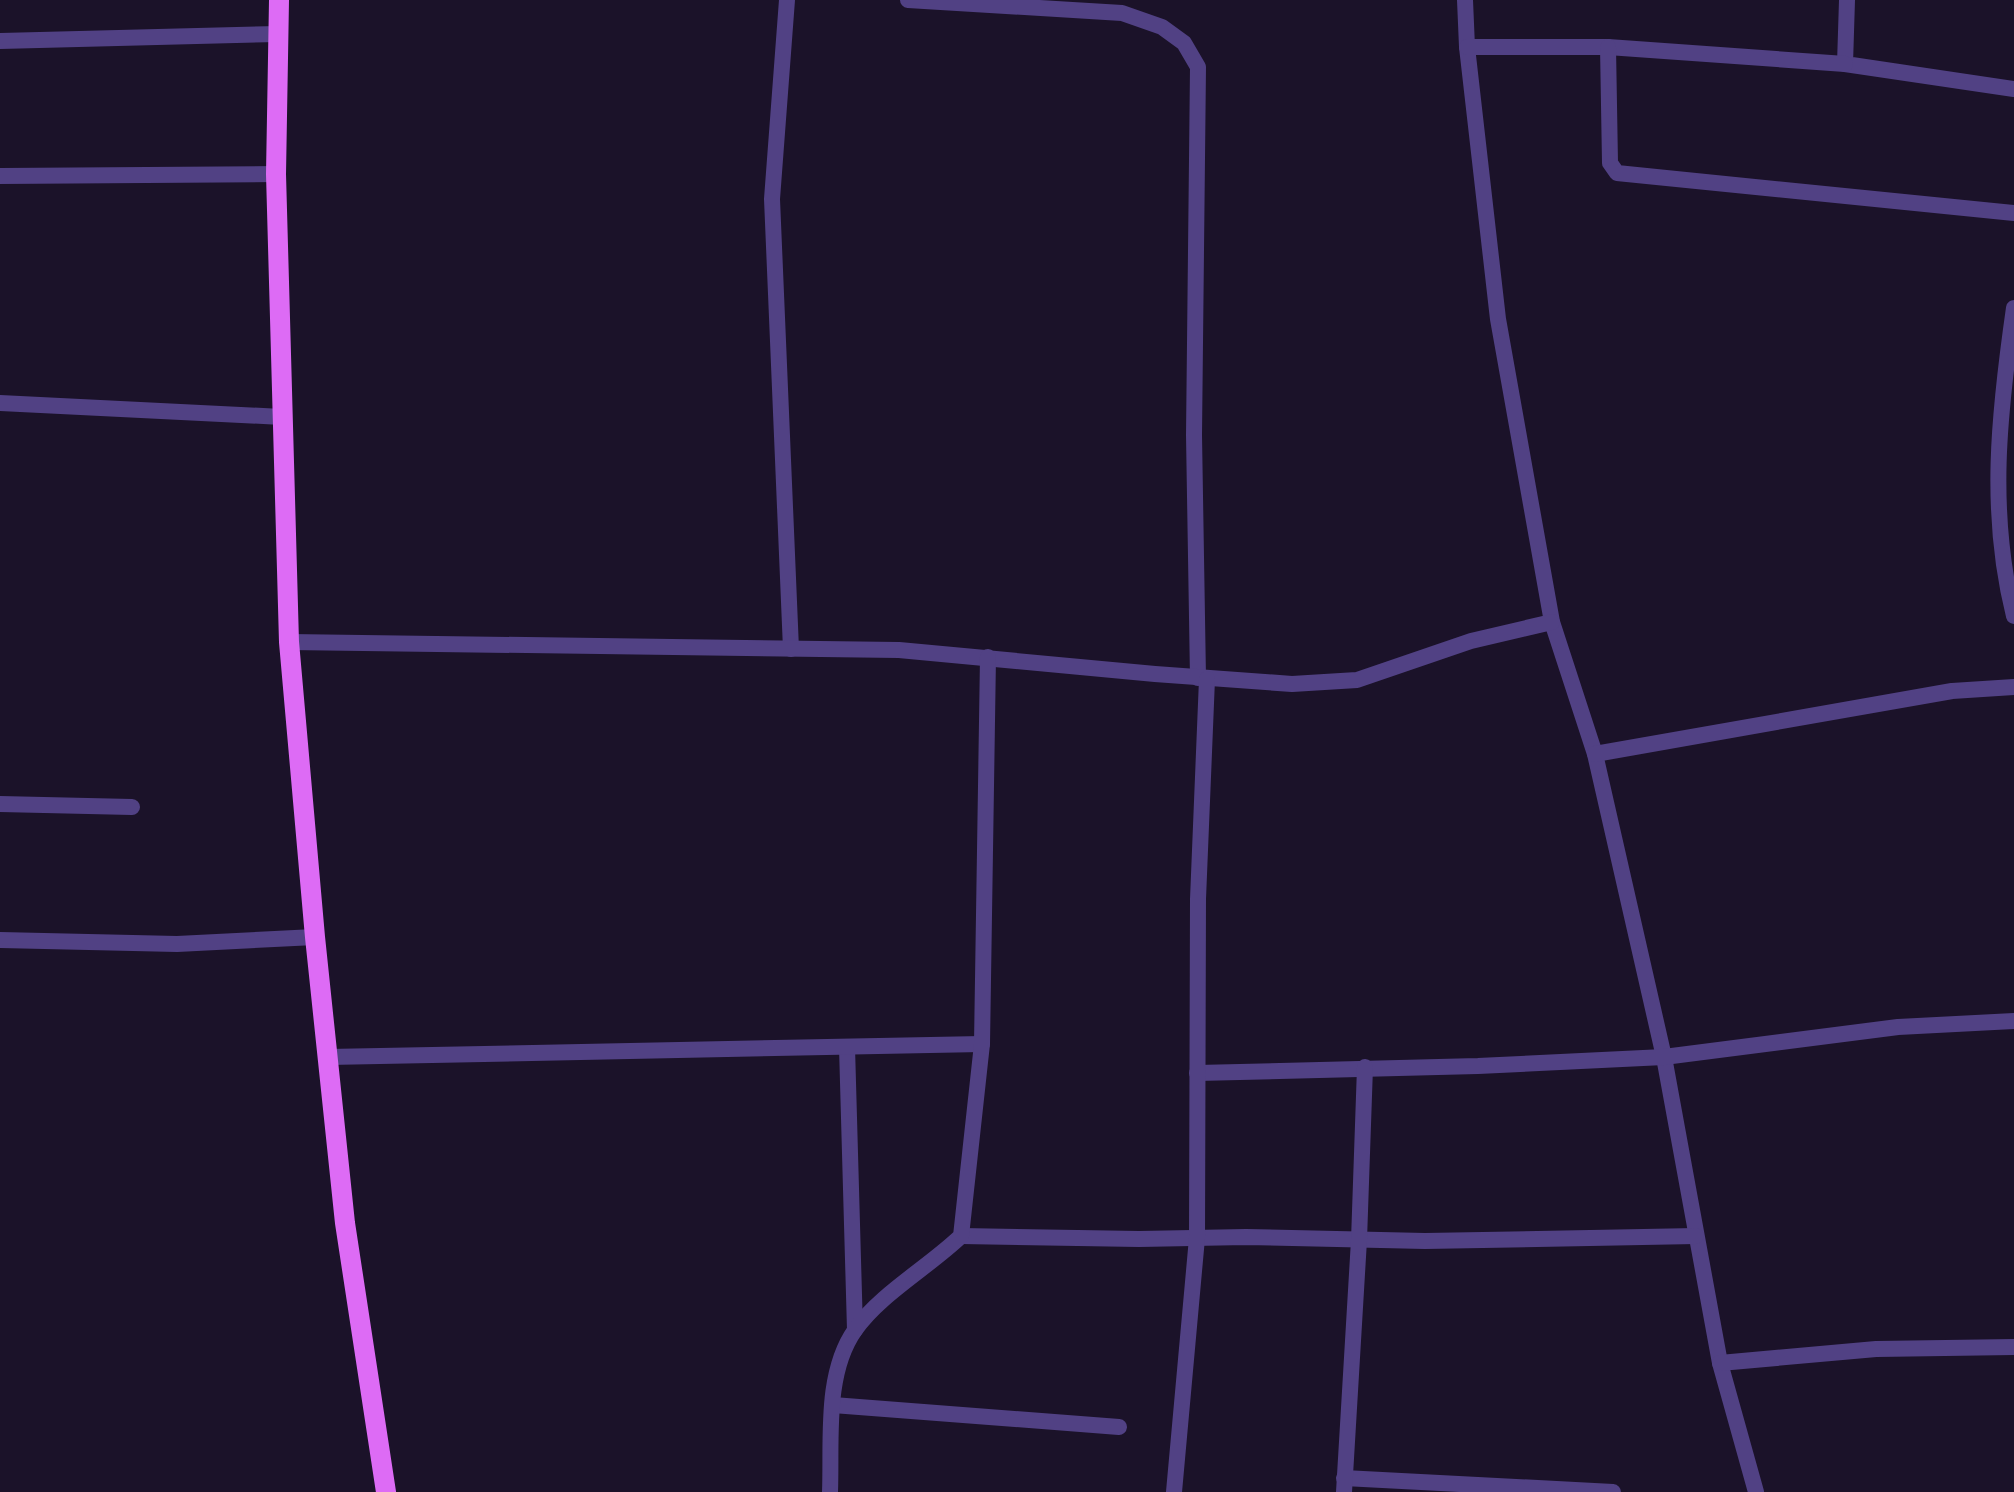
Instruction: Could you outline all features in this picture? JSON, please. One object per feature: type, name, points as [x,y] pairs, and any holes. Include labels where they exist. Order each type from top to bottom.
[{"type":"main road","points":[[279,0],[276,174],[289,642],[315,937],[345,1223],[386,1492]]},
{"type":"street","points":[[787,0],[772,199],[791,649]]},
{"type":"street","points":[[908,0],[1122,13],[1162,27],[1184,43],[1198,67],[1194,435],[1202,678],[1197,1238],[1174,1492]]},
{"type":"street","points":[[1465,0],[1467,47],[1498,319],[1552,622],[1595,754],[1664,1057],[1720,1363],[1756,1492]]},
{"type":"street","points":[[1845,64],[1847,0]]},
{"type":"street","points":[[0,41],[278,34]]},
{"type":"street","points":[[1467,47],[1608,47],[1845,64],[2014,89]]},
{"type":"street","points":[[1608,47],[1609,156],[1612,170],[1617,173],[2014,213]]},
{"type":"street","points":[[0,176],[276,174]]},
{"type":"street","points":[[2014,308],[1997,482],[2004,576],[2014,616]]},
{"type":"street","points":[[0,403],[282,417]]},
{"type":"street","points":[[289,642],[899,650],[1292,684],[1357,680],[1471,641],[1552,622]]},
{"type":"street","points":[[961,1236],[982,1044],[988,657]]},
{"type":"street","points":[[1595,754],[1952,691],[2014,687]]},
{"type":"street","points":[[0,804],[132,807]]},
{"type":"street","points":[[0,940],[177,944],[315,937]]},
{"type":"street","points":[[1197,1073],[1478,1066],[1664,1057],[1898,1027],[2014,1021]]},
{"type":"street","points":[[328,1057],[982,1044]]},
{"type":"street","points":[[847,1047],[855,1330]]},
{"type":"street","points":[[1365,1067],[1359,1240],[1344,1485],[1613,1492]]},
{"type":"street","points":[[830,1492],[833,1405],[840,1362],[855,1330],[879,1304],[961,1236],[1425,1241],[1696,1236]]},
{"type":"street","points":[[1720,1363],[1876,1349],[2014,1347]]},
{"type":"street","points":[[833,1405],[1119,1427]]}]
